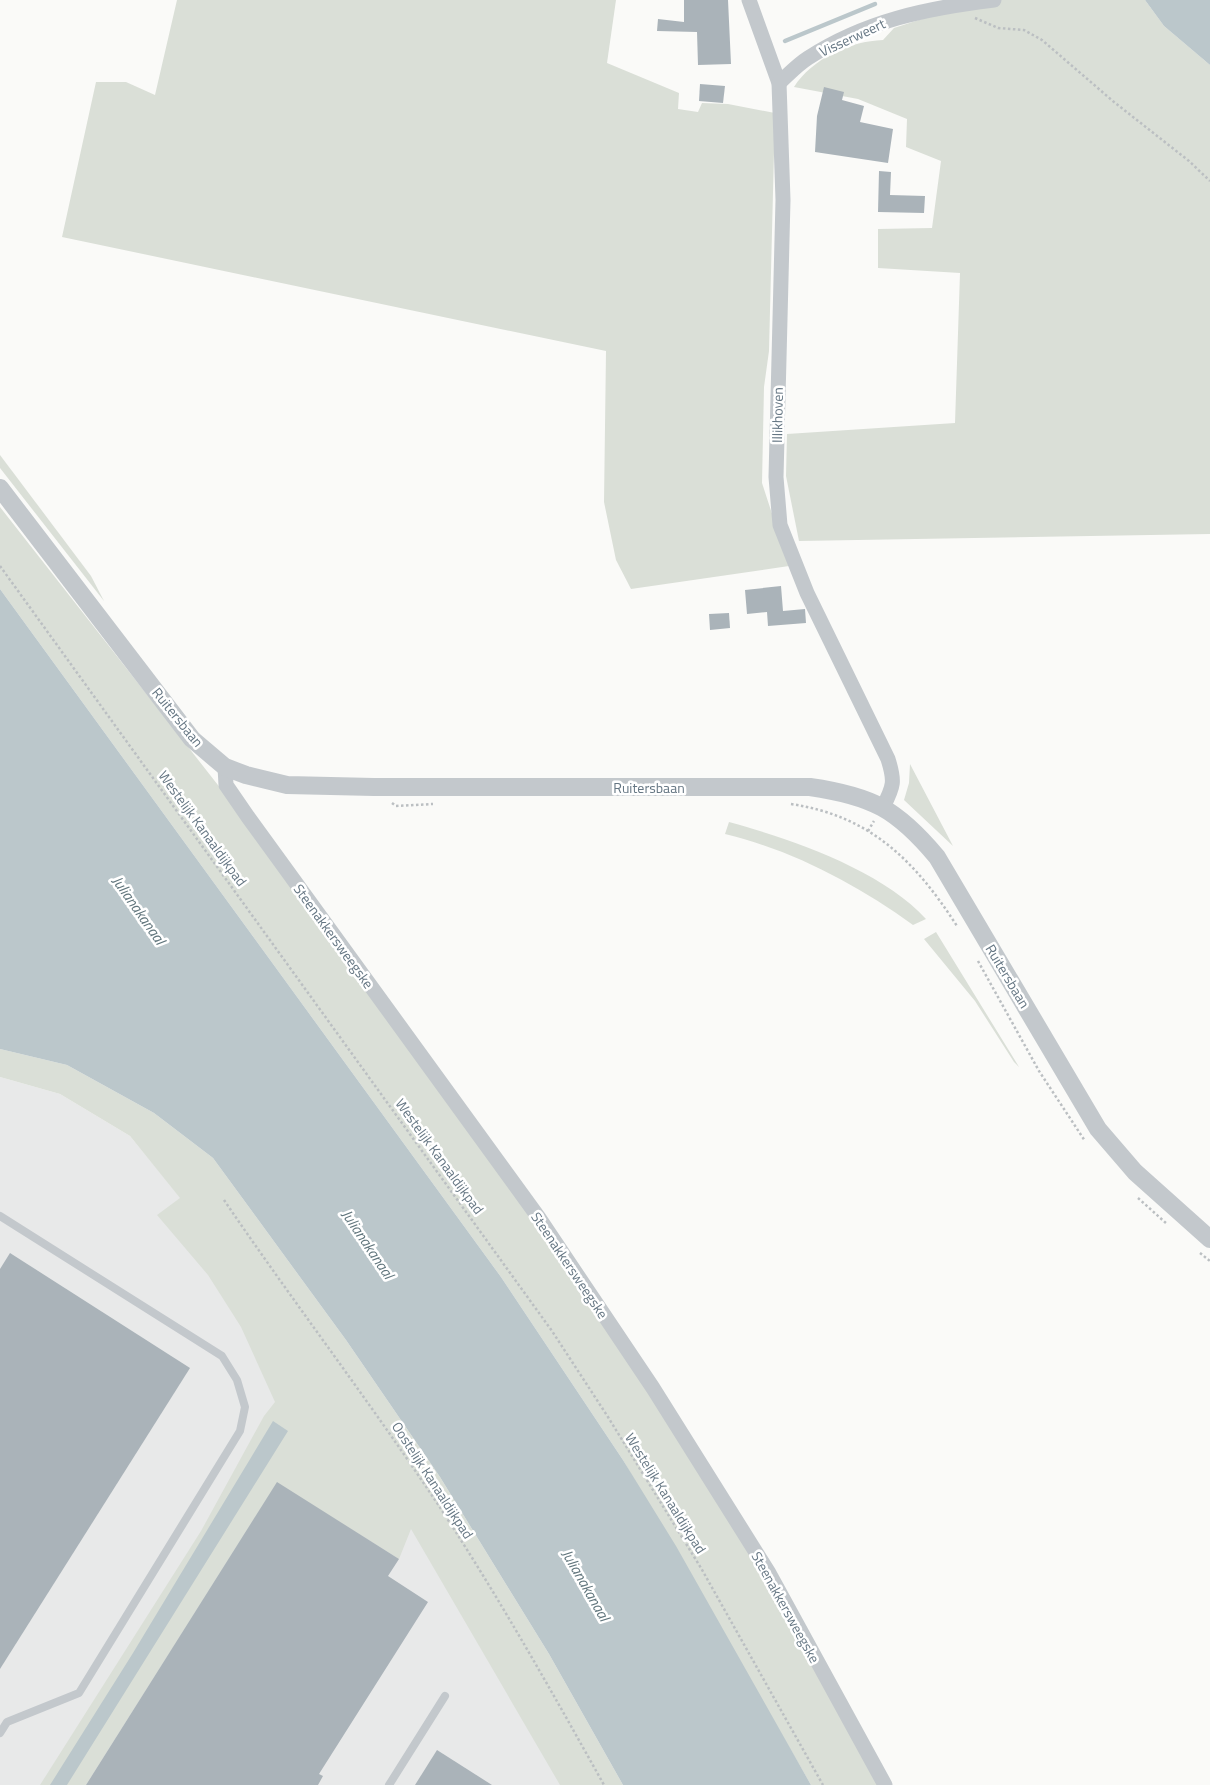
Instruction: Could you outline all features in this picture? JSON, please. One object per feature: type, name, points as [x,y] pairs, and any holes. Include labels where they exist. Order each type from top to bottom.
[{"type":"street","name":"Illikhoven","points":[[749,0],[778,83],[783,200],[776,477],[780,525],[807,593],[888,758],[894,778],[891,792],[883,807]]},
{"type":"street","name":"Visserweert","points":[[778,83],[806,58],[870,25],[905,14],[994,0]]},
{"type":"street","name":"Ruitersbaan","points":[[0,488],[192,739],[225,767],[246,775],[288,784],[394,787],[810,787],[847,793],[883,807],[920,836],[937,857],[1098,1129],[1135,1172],[1210,1239]]},
{"type":"street","name":"Steenakkersweegske","points":[[225,767],[226,785],[539,1218],[652,1388],[769,1574],[885,1785]]},
{"type":"lane","points":[[0,1216],[222,1356],[237,1380],[245,1408],[240,1431],[79,1693],[7,1722],[0,1733]]},
{"type":"lane","points":[[389,1785],[445,1696]]},
{"type":"path","points":[[955,5],[980,22],[998,28],[1024,30],[1042,40],[1114,102],[1190,161],[1210,181]]},
{"type":"path","name":"Westelijk Kanaaldijkpad","points":[[0,566],[552,1331],[701,1568],[822,1785]]},
{"type":"path","name":"Oostelijk Kanaaldijkpad","points":[[224,1200],[357,1384],[439,1507],[540,1669],[604,1785]]},
{"type":"shaded area","points":[[177,0],[616,0],[607,63],[679,93],[678,109],[698,112],[702,103],[728,104],[775,113],[769,351],[764,387],[762,483],[789,566],[631,589],[616,560],[604,502],[606,351],[62,237],[96,82],[126,82],[155,95]]},
{"type":"shaded area","points":[[953,0],[1145,0],[1164,26],[1210,65],[1210,534],[799,541],[786,476],[787,434],[955,423],[960,273],[878,268],[878,229],[932,228],[941,161],[906,147],[907,119],[858,99],[794,87],[811,68],[833,53],[858,44],[883,40],[894,28],[928,17]]},
{"type":"shaded area","points":[[0,455],[91,576],[104,601],[0,468]]},
{"type":"shaded area","points":[[0,507],[290,877],[676,1424],[884,1785],[811,1785],[623,1460],[501,1277],[0,589]]},
{"type":"shaded area","points":[[910,764],[953,846],[904,800],[909,783]]},
{"type":"shaded area","points":[[729,822],[807,847],[861,871],[907,901],[926,919],[913,925],[869,896],[824,870],[751,841],[725,834]]},
{"type":"shaded area","points":[[936,932],[1019,1067],[975,1001],[924,939]]},
{"type":"shaded area","points":[[0,1049],[67,1065],[154,1113],[213,1158],[346,1340],[440,1477],[549,1654],[623,1785],[560,1785],[411,1529],[399,1559],[277,1483],[86,1785],[40,1785],[201,1531],[264,1416],[275,1402],[241,1327],[208,1275],[157,1215],[180,1198],[130,1136],[60,1094],[0,1077]]},
{"type":"shaded area","points":[[0,1077],[60,1094],[130,1136],[216,1241],[300,1338],[572,1785],[0,1785]]},
{"type":"water","points":[[1145,0],[1210,0],[1210,65],[1164,26]]},
{"type":"water","name":"Julianakanaal","points":[[0,589],[501,1277],[623,1460],[676,1546],[811,1785],[623,1785],[549,1654],[440,1477],[346,1340],[213,1158],[154,1113],[67,1065],[0,1049]]},
{"type":"water","points":[[273,1421],[288,1431],[67,1785],[50,1785],[133,1653]]},
{"type":"building","points":[[684,0],[728,0],[731,64],[698,65],[697,32],[657,31],[658,19],[684,22]]},
{"type":"building","points":[[700,84],[725,86],[723,103],[699,101]]},
{"type":"building","points":[[824,87],[844,92],[842,100],[864,106],[860,122],[893,129],[888,163],[815,152],[817,116]]},
{"type":"building","points":[[879,171],[891,172],[890,195],[925,196],[924,213],[878,212]]},
{"type":"building","points":[[781,586],[783,611],[805,609],[806,623],[768,626],[767,612],[747,614],[745,590]]},
{"type":"building","points":[[729,613],[730,628],[710,630],[709,614]]},
{"type":"building","points":[[10,1253],[190,1368],[0,1669],[0,1269]]},
{"type":"building","points":[[277,1482],[399,1559],[388,1576],[428,1602],[319,1774],[323,1776],[318,1785],[86,1785]]},
{"type":"building","points":[[437,1750],[492,1785],[415,1785]]},
{"type":"waterway","points":[[785,41],[875,4]]}]
